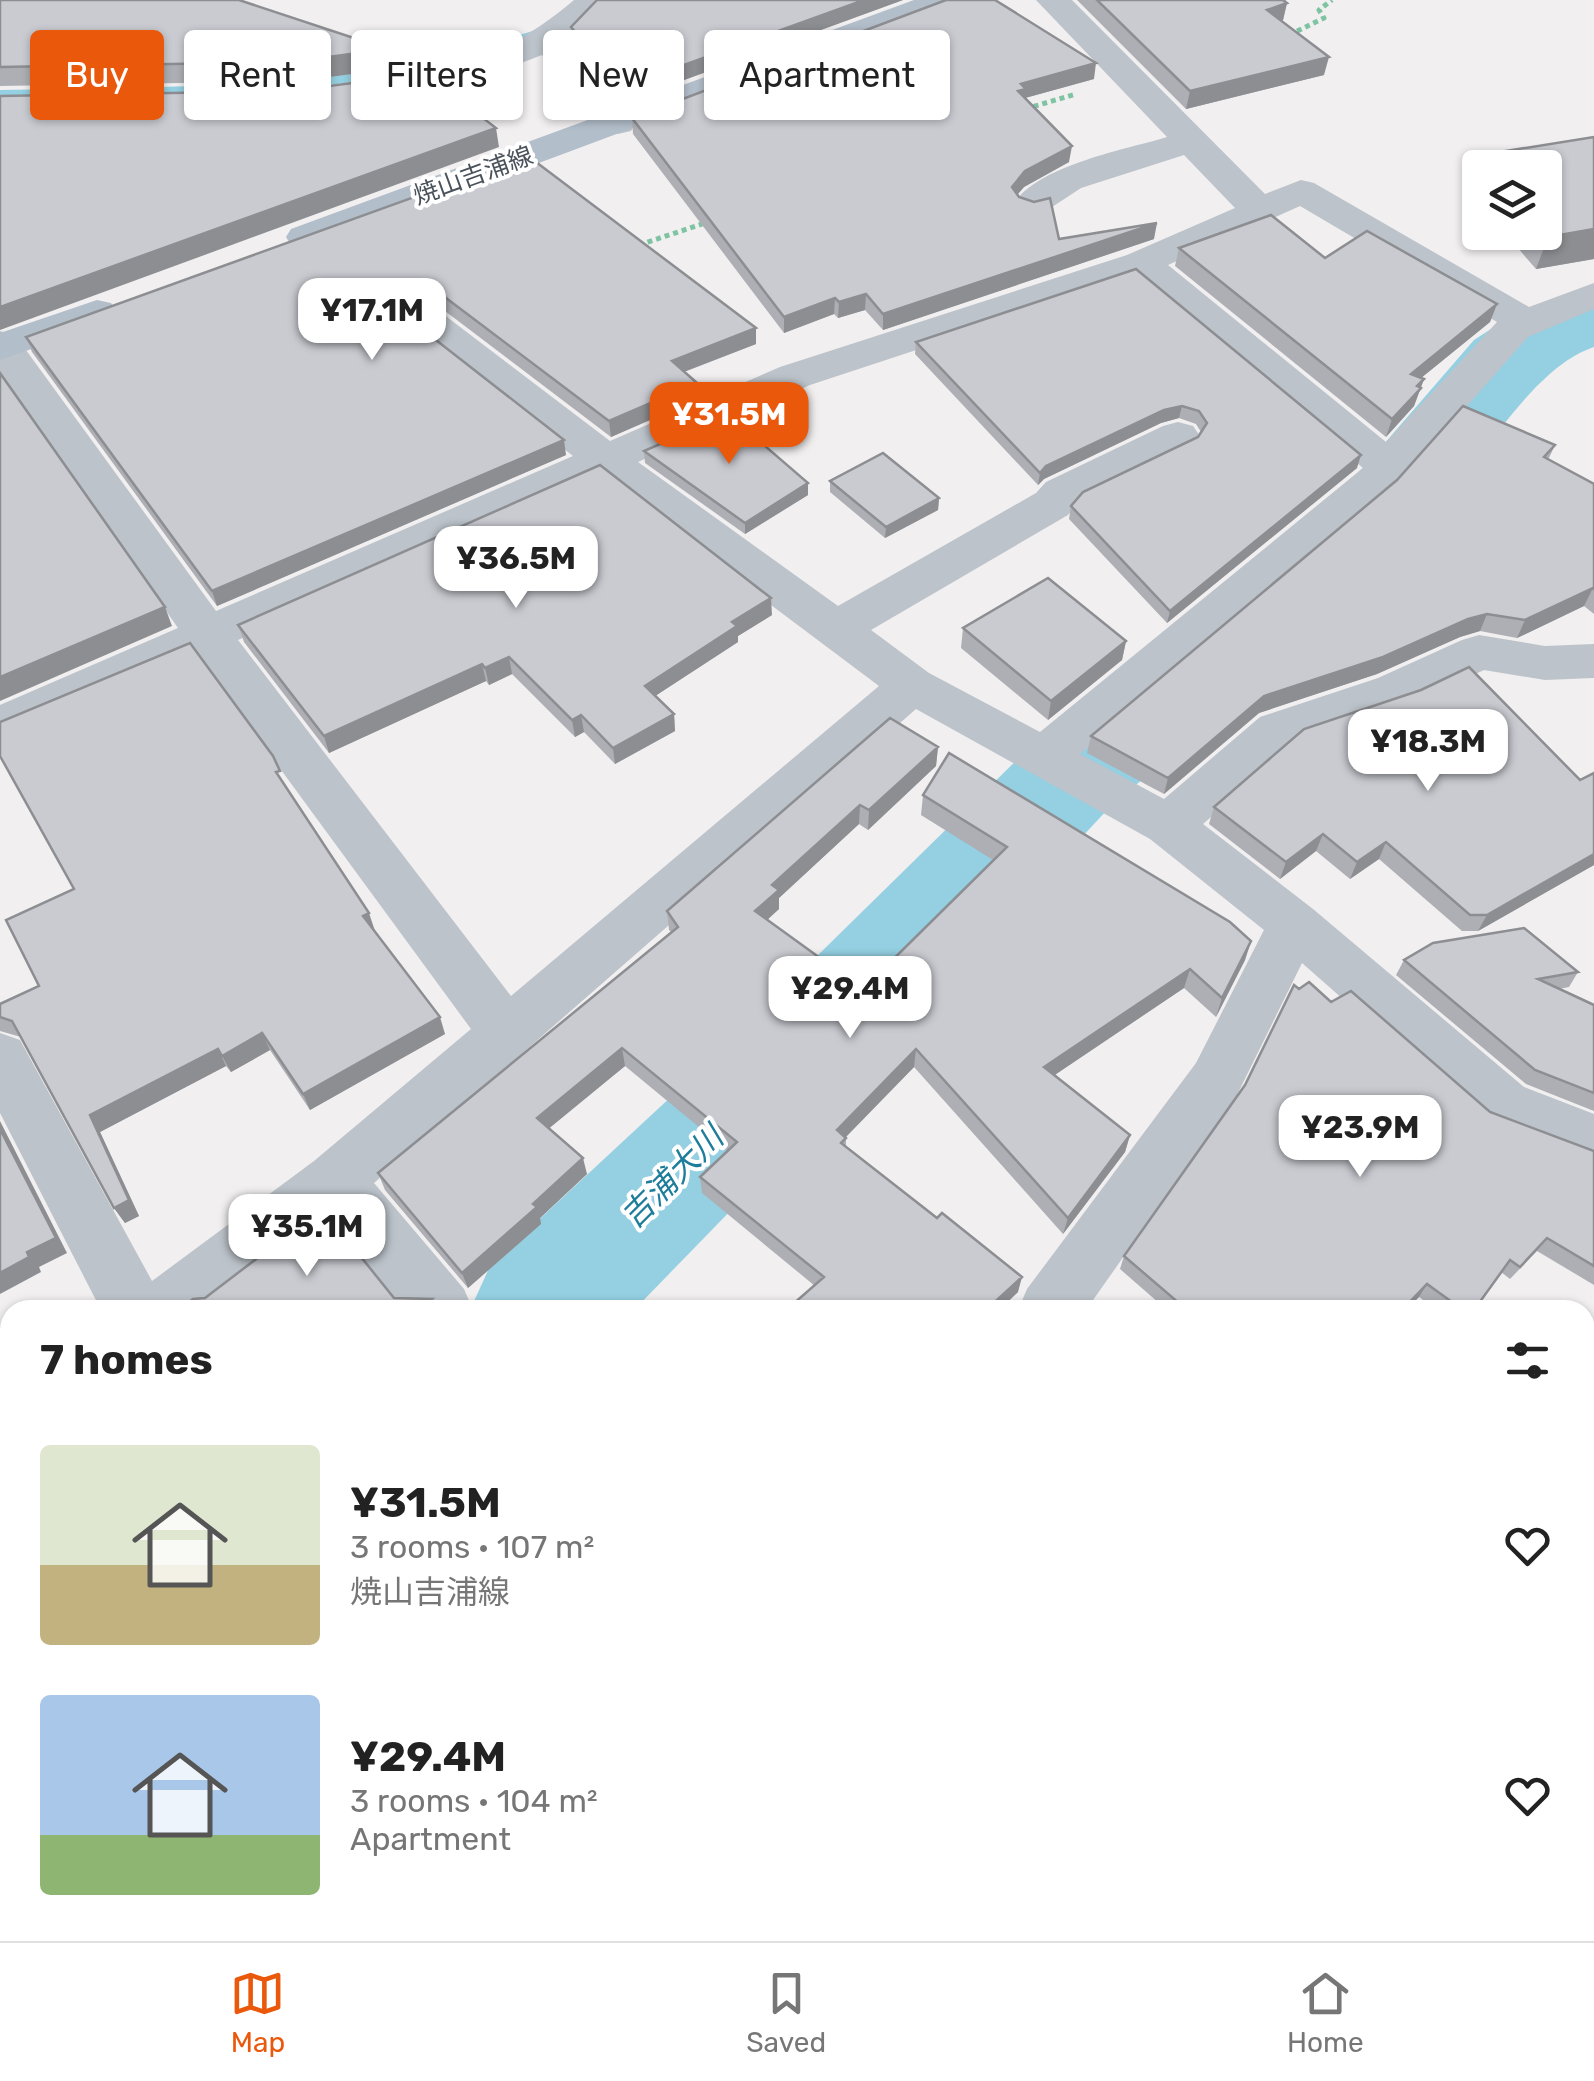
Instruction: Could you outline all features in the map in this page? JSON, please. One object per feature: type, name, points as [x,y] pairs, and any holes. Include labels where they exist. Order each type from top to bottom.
[{"type":"main road","name":"焼山吉浦線","points":[[275,248],[944,0]]},
{"type":"main road","points":[[1,346],[130,301]]},
{"type":"street","points":[[560,30],[594,0]]},
{"type":"street","points":[[1053,0],[1260,211]]},
{"type":"street","points":[[350,89],[460,74],[543,42]]},
{"type":"street","points":[[615,120],[618,124]]},
{"type":"street","points":[[1033,204],[1068,180],[1191,141]]},
{"type":"street","points":[[0,726],[206,632],[795,376],[1141,263],[1300,191],[1526,322]]},
{"type":"street","points":[[1141,263],[1388,466]]},
{"type":"street","points":[[1043,757],[1372,484],[1514,328],[1594,295]]},
{"type":"street","points":[[429,323],[605,459],[912,685],[1168,825],[1294,924],[1504,1105],[1594,1140]]},
{"type":"street","points":[[1,346],[206,632],[506,1032]]},
{"type":"street","points":[[836,629],[1052,504],[1062,492],[1178,436]]},
{"type":"street","points":[[1168,825],[1278,730],[1395,691],[1478,652],[1544,663],[1594,660]]},
{"type":"street","points":[[175,1300],[335,1180],[912,685]]},
{"type":"street","points":[[1056,1300],[1216,1080],[1294,924]]},
{"type":"street","points":[[0,1057],[129,1300]]},
{"type":"street","points":[[335,1180],[434,1300]]},
{"type":"path","points":[[1279,40],[1324,18],[1320,10],[1332,0]]},
{"type":"path","points":[[1019,111],[1129,78]]},
{"type":"building","points":[[0,0],[239,0],[330,30],[184,30],[184,64],[164,64],[164,30],[30,30],[30,66],[0,67]]},
{"type":"building","points":[[597,0],[864,0],[781,30],[704,30],[704,58],[684,65],[684,30],[571,27]]},
{"type":"building","points":[[946,0],[995,0],[1096,63],[1021,84],[1026,89],[1018,91],[1072,146],[1025,171],[1012,187],[1019,197],[1034,202],[1050,198],[1059,239],[1157,223],[883,314],[866,294],[839,302],[835,298],[784,317],[634,120],[684,120],[684,98],[704,91],[704,120],[950,120],[950,30],[866,30]]},
{"type":"building","points":[[1097,0],[1283,0],[1287,3],[1267,10],[1329,57],[1190,91]]},
{"type":"building","points":[[331,30],[351,37],[351,54],[331,57]]},
{"type":"building","points":[[351,83],[351,120],[486,120],[496,128],[0,307],[0,96],[30,95],[30,120],[164,120],[164,93],[184,93],[184,120],[331,120],[331,86]]},
{"type":"building","points":[[1594,137],[1594,229],[1562,235],[1562,150],[1513,150]]},
{"type":"building","points":[[528,156],[756,328],[672,361],[697,383],[609,421],[442,295],[411,295],[403,305],[409,319],[564,440],[212,591],[26,337]]},
{"type":"building","points":[[1271,215],[1325,258],[1367,231],[1497,304],[1411,374],[1424,379],[1417,386],[1421,388],[1392,419],[1179,248]]},
{"type":"building","points":[[1136,269],[1361,455],[1170,611],[1071,506],[1083,492],[1198,437],[1207,423],[1199,411],[1182,406],[1164,410],[1046,466],[1040,473],[916,342]]},
{"type":"building","points":[[0,373],[165,607],[0,677]]},
{"type":"building","points":[[1463,406],[1555,445],[1544,457],[1594,484],[1594,589],[1525,620],[1487,614],[1468,619],[1383,657],[1264,696],[1168,778],[1091,736],[1397,480]]},
{"type":"building","points":[[728,414],[808,483],[745,523],[644,451]]},
{"type":"building","points":[[883,453],[939,498],[886,527],[830,481]]},
{"type":"building","points":[[600,465],[771,598],[732,622],[737,626],[645,686],[674,714],[613,748],[581,715],[572,720],[509,657],[485,668],[482,664],[324,736],[238,625]]},
{"type":"building","points":[[1048,578],[1126,641],[1051,701],[963,628]]},
{"type":"building","points":[[190,643],[273,756],[280,771],[276,772],[369,913],[363,916],[440,1017],[303,1094],[262,1033],[222,1056],[218,1049],[90,1115],[129,1200],[114,1208],[12,1021],[0,1017],[0,1004],[39,986],[6,920],[74,889],[0,756],[0,722]]},
{"type":"building","points":[[1469,667],[1580,780],[1594,773],[1594,854],[1487,915],[1470,915],[1386,842],[1357,862],[1323,834],[1286,862],[1214,807],[1304,729],[1421,690]]},
{"type":"building","points":[[890,718],[938,747],[869,810],[860,805],[772,885],[779,890],[755,911],[863,989],[1007,847],[923,795],[949,753],[1230,922],[1251,941],[1222,998],[1190,969],[1044,1067],[1130,1135],[1068,1218],[916,1049],[837,1130],[846,1138],[841,1143],[937,1218],[942,1213],[1022,1277],[997,1300],[798,1300],[824,1277],[700,1177],[737,1142],[622,1048],[537,1118],[583,1158],[533,1204],[537,1207],[462,1273],[378,1173],[678,927],[667,911]]},
{"type":"building","points":[[1524,928],[1578,972],[1538,979],[1594,1005],[1594,1093],[1535,1070],[1404,960],[1433,943]]},
{"type":"building","points":[[1309,982],[1331,1002],[1351,991],[1490,1112],[1594,1151],[1594,1266],[1547,1238],[1520,1267],[1510,1260],[1481,1300],[1449,1300],[1427,1284],[1412,1300],[1175,1300],[1124,1256],[1245,1085],[1294,985],[1299,989]]},
{"type":"building","points":[[0,1129],[56,1238],[27,1252],[29,1257],[0,1273]]},
{"type":"building","points":[[328,1216],[394,1298],[432,1299],[192,1300],[205,1298],[298,1227],[305,1235]]},
{"type":"waterway","points":[[0,94],[204,89],[340,80],[472,55],[536,34]]},
{"type":"waterway","name":"吉浦大川","points":[[1352,534],[1400,489],[1507,360],[1551,331],[1594,317]]},
{"type":"waterway","name":"吉浦大川","points":[[550,1300],[761,1094],[1068,779],[1224,649]]}]
